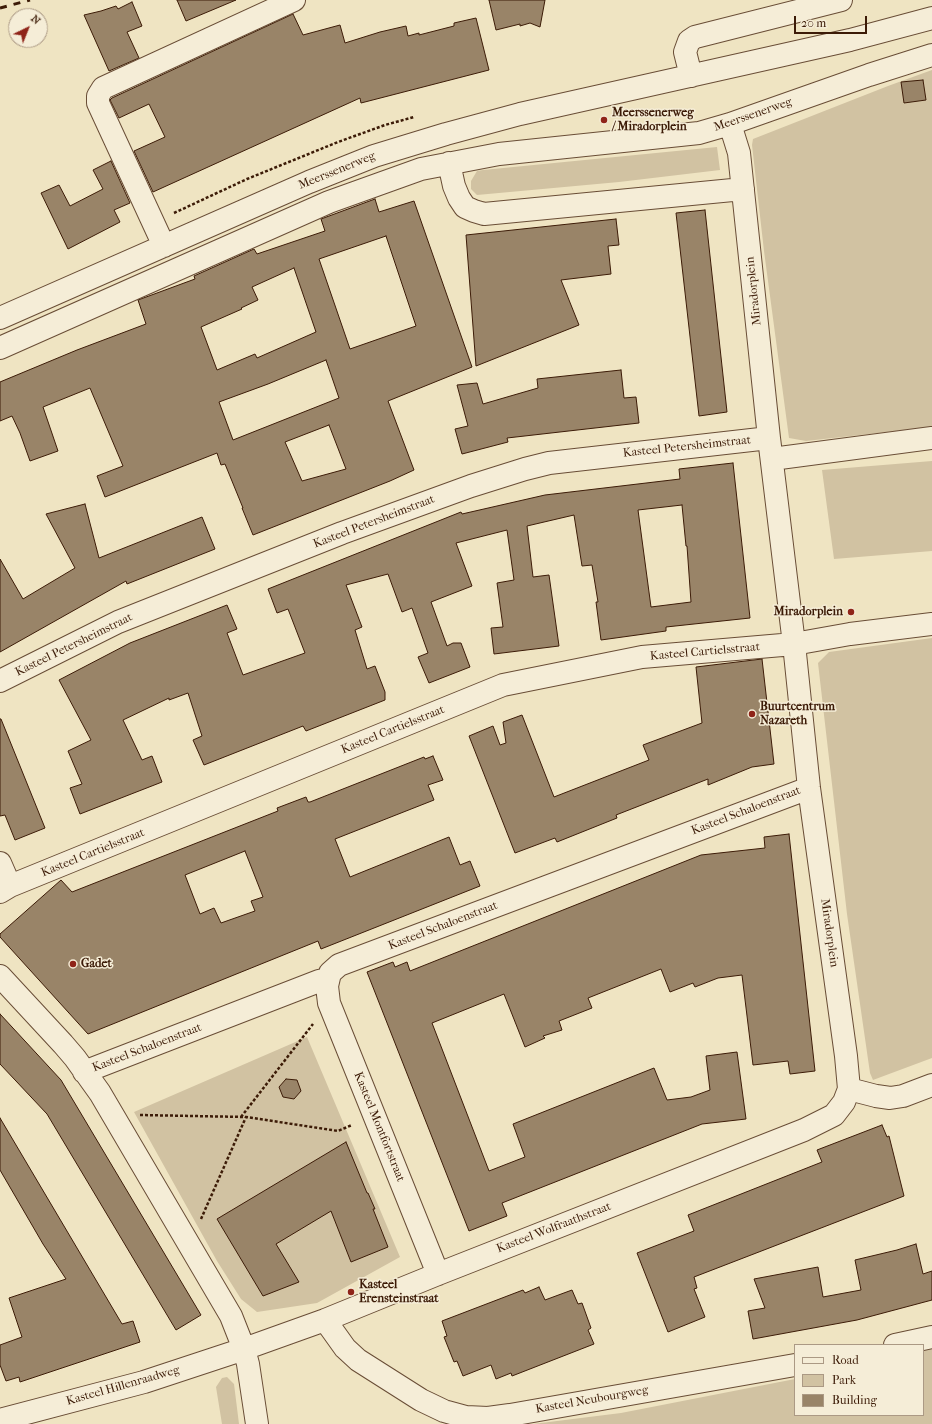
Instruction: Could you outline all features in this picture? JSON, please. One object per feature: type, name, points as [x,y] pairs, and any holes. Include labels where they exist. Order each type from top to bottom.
[{"type":"street","points":[[164,246],[98,103],[98,96],[103,88],[294,0]]},
{"type":"street","points":[[691,76],[685,52],[689,41],[694,37],[841,0]]},
{"type":"street","name":"Meerssenerweg","points":[[0,318],[309,182],[387,152],[520,114],[850,40],[932,18]]},
{"type":"street","name":"Meerssenerweg","points":[[0,348],[329,202],[421,169],[499,154],[688,135],[730,124],[868,74],[932,55]]},
{"type":"street","name":"Miradorplein","points":[[730,124],[739,154],[809,788],[849,1089]]},
{"type":"street","points":[[450,163],[454,186],[465,207],[484,214],[743,189]]},
{"type":"street","points":[[771,449],[932,438]]},
{"type":"street","name":"Kasteel Petersheimstraat","points":[[0,681],[118,622],[342,533],[525,469],[550,463],[771,449]]},
{"type":"street","points":[[794,644],[850,634],[932,624]]},
{"type":"street","name":"Kasteel Cartielsstraat","points":[[5,889],[503,685],[642,657],[794,644]]},
{"type":"street","name":"Kasteel Schaloenstraat","points":[[84,1072],[319,981],[328,979],[330,973],[339,965],[809,788]]},
{"type":"street","points":[[0,863],[5,889]]},
{"type":"street","points":[[0,976],[63,1044],[84,1072],[112,1114],[231,1316],[244,1349],[248,1364],[257,1424]]},
{"type":"street","name":"Kasteel Montfortstraat","points":[[328,979],[327,994],[329,1004],[438,1274]]},
{"type":"street","points":[[849,1089],[890,1098],[903,1096],[932,1085]]},
{"type":"street","name":"Kasteel Wolfraathstraat","points":[[244,1349],[325,1320],[821,1123],[834,1115],[840,1109],[849,1089]]},
{"type":"street","name":"Kasteel Neubourgweg","points":[[325,1320],[345,1348],[358,1360],[421,1400],[444,1411],[466,1417],[488,1418],[510,1415],[794,1365]]},
{"type":"street","points":[[900,1344],[932,1337]]},
{"type":"street","name":"Kasteel Hillenraadweg","points":[[0,1420],[47,1416],[244,1349]]},
{"type":"path","points":[[241,1117],[329,1004]]},
{"type":"path","points":[[112,1114],[246,1117],[338,1132],[375,1115]]},
{"type":"path","points":[[189,1246],[246,1117]]},
{"type":"green space","points":[[932,70],[932,427],[806,441],[789,438],[764,251],[752,145],[753,139]]},
{"type":"green space","points":[[717,147],[720,170],[619,182],[477,195],[471,189],[471,181],[477,171]]},
{"type":"green space","points":[[932,461],[932,551],[834,559],[822,470]]},
{"type":"green space","points":[[932,638],[932,1058],[873,1080],[870,1073],[847,914],[818,663],[829,652]]},
{"type":"green space","points":[[307,1037],[400,1257],[317,1303],[257,1312],[241,1299],[217,1261],[134,1112]]},
{"type":"green space","points":[[932,1345],[932,1424],[533,1424],[621,1413],[794,1379],[794,1416],[924,1416],[924,1347]]},
{"type":"green space","points":[[227,1377],[234,1384],[239,1424],[222,1424],[216,1387],[222,1378]]},
{"type":"building","points":[[177,0],[236,0],[186,21]]},
{"type":"building","points":[[489,0],[545,0],[540,27],[530,23],[496,30]]},
{"type":"building","points":[[132,2],[142,26],[127,32],[139,58],[109,71],[84,15],[116,6],[118,9]]},
{"type":"building","points":[[293,14],[303,35],[340,25],[345,43],[380,32],[406,26],[408,36],[419,33],[419,35],[454,26],[454,23],[476,18],[489,70],[361,103],[360,98],[153,192],[134,151],[165,137],[149,104],[119,118],[110,100]]},
{"type":"building","points":[[923,80],[926,100],[904,103],[901,82]]},
{"type":"building","points":[[111,161],[130,203],[114,210],[120,222],[68,249],[41,193],[59,185],[70,206],[103,189],[93,170]]},
{"type":"building","points":[[375,199],[379,212],[414,201],[472,367],[388,401],[414,470],[390,481],[253,535],[225,464],[221,465],[217,453],[105,497],[97,476],[123,466],[90,388],[43,407],[58,451],[30,461],[12,416],[0,421],[0,382],[77,350],[146,324],[138,300],[195,279],[194,276],[254,249],[257,254],[325,231],[321,219]],"holes":[[[386,236],[416,326],[350,349],[319,259]],[[294,268],[316,332],[257,358],[255,354],[217,370],[201,327],[242,309],[241,308],[258,300],[252,287]],[[326,360],[339,398],[233,440],[219,402]],[[329,425],[346,469],[302,481],[285,442]]]},
{"type":"building","points":[[705,210],[727,412],[699,416],[676,213]]},
{"type":"building","points":[[616,219],[619,245],[608,246],[611,274],[561,280],[579,325],[476,366],[466,235]]},
{"type":"building","points":[[621,370],[624,398],[636,397],[639,423],[507,438],[508,442],[462,454],[455,429],[468,426],[457,385],[477,383],[483,404],[538,388],[537,379]]},
{"type":"building","points":[[733,463],[750,618],[666,627],[666,631],[601,640],[596,602],[598,602],[592,565],[582,566],[574,515],[527,526],[533,577],[549,575],[559,646],[494,654],[491,628],[503,627],[497,583],[514,580],[507,530],[456,543],[472,586],[431,602],[447,646],[453,643],[461,643],[470,667],[429,683],[418,657],[428,653],[412,608],[402,612],[388,574],[346,585],[362,627],[355,630],[367,669],[375,666],[385,692],[385,700],[306,731],[303,726],[204,765],[193,740],[202,736],[188,693],[169,700],[169,698],[123,720],[142,760],[152,756],[162,782],[80,814],[70,788],[82,784],[68,751],[91,740],[59,680],[130,643],[227,605],[237,629],[227,633],[243,675],[305,653],[288,609],[277,613],[268,589],[461,512],[462,514],[545,495],[680,479],[679,469]],"holes":[[[682,505],[691,602],[651,607],[638,510]]]},
{"type":"building","points":[[85,504],[99,558],[202,517],[215,549],[127,584],[126,581],[0,652],[0,559],[23,599],[75,568],[46,514]]},
{"type":"building","points":[[762,659],[774,764],[752,767],[708,785],[708,779],[616,815],[617,818],[557,842],[555,838],[515,853],[469,736],[493,726],[500,745],[506,743],[503,722],[522,715],[554,797],[649,760],[643,745],[702,723],[696,667]]},
{"type":"building","points":[[0,719],[45,828],[15,840],[5,815],[0,816]]},
{"type":"building","points":[[433,756],[443,780],[428,785],[434,800],[335,839],[350,877],[449,837],[460,865],[470,861],[480,886],[321,949],[318,941],[88,1034],[0,937],[0,934],[61,880],[72,892],[278,811],[277,808],[306,797],[308,802],[310,802],[424,757],[425,759]],"holes":[[[245,851],[263,897],[251,901],[255,911],[221,923],[214,908],[200,914],[185,875]]]},
{"type":"building","points":[[789,834],[815,1071],[790,1074],[788,1061],[753,1065],[742,975],[718,978],[695,987],[693,983],[670,992],[661,969],[588,998],[592,1008],[559,1021],[562,1030],[543,1036],[545,1038],[525,1047],[504,994],[432,1023],[489,1171],[525,1157],[513,1124],[654,1068],[667,1100],[691,1097],[710,1090],[706,1056],[737,1052],[746,1119],[702,1124],[502,1203],[507,1216],[469,1231],[367,972],[393,962],[395,967],[407,962],[410,971],[701,855],[765,848],[764,837]]},
{"type":"building","points":[[0,1014],[61,1080],[201,1315],[176,1330],[47,1114],[0,1064]]},
{"type":"building","points":[[286,1079],[297,1080],[301,1091],[294,1099],[283,1097],[279,1087]]},
{"type":"building","points":[[0,1118],[122,1324],[133,1321],[140,1342],[20,1382],[19,1377],[6,1381],[0,1365],[0,1345],[22,1337],[9,1298],[66,1279],[43,1244],[0,1170]]},
{"type":"building","points":[[882,1125],[887,1137],[889,1136],[904,1196],[694,1277],[697,1288],[694,1289],[705,1317],[668,1332],[637,1253],[694,1231],[688,1215],[822,1162],[817,1150]]},
{"type":"building","points":[[346,1142],[375,1209],[373,1209],[388,1247],[351,1262],[331,1211],[276,1244],[299,1282],[263,1296],[217,1219]]},
{"type":"building","points":[[916,1244],[923,1274],[932,1271],[932,1300],[857,1320],[753,1339],[748,1311],[765,1308],[754,1279],[818,1267],[823,1297],[861,1290],[855,1260]]},
{"type":"building","points":[[539,1287],[545,1300],[572,1290],[578,1304],[582,1303],[591,1328],[588,1330],[594,1344],[512,1376],[511,1373],[496,1379],[491,1365],[463,1376],[457,1361],[454,1362],[444,1337],[447,1336],[442,1321],[523,1290],[525,1293]]},
{"type":"railway","points":[[0,8],[30,0]]},
{"type":"place","name":"Meerssenerweg / Miradorplein","points":[[604,120]]},
{"type":"place","name":"Miradorplein","points":[[851,612]]},
{"type":"place","name":"Buurtcentrum Nazareth","points":[[752,714]]},
{"type":"place","name":"Gadet","points":[[73,964]]},
{"type":"place","name":"Kasteel Erensteinstraat","points":[[351,1292]]}]
